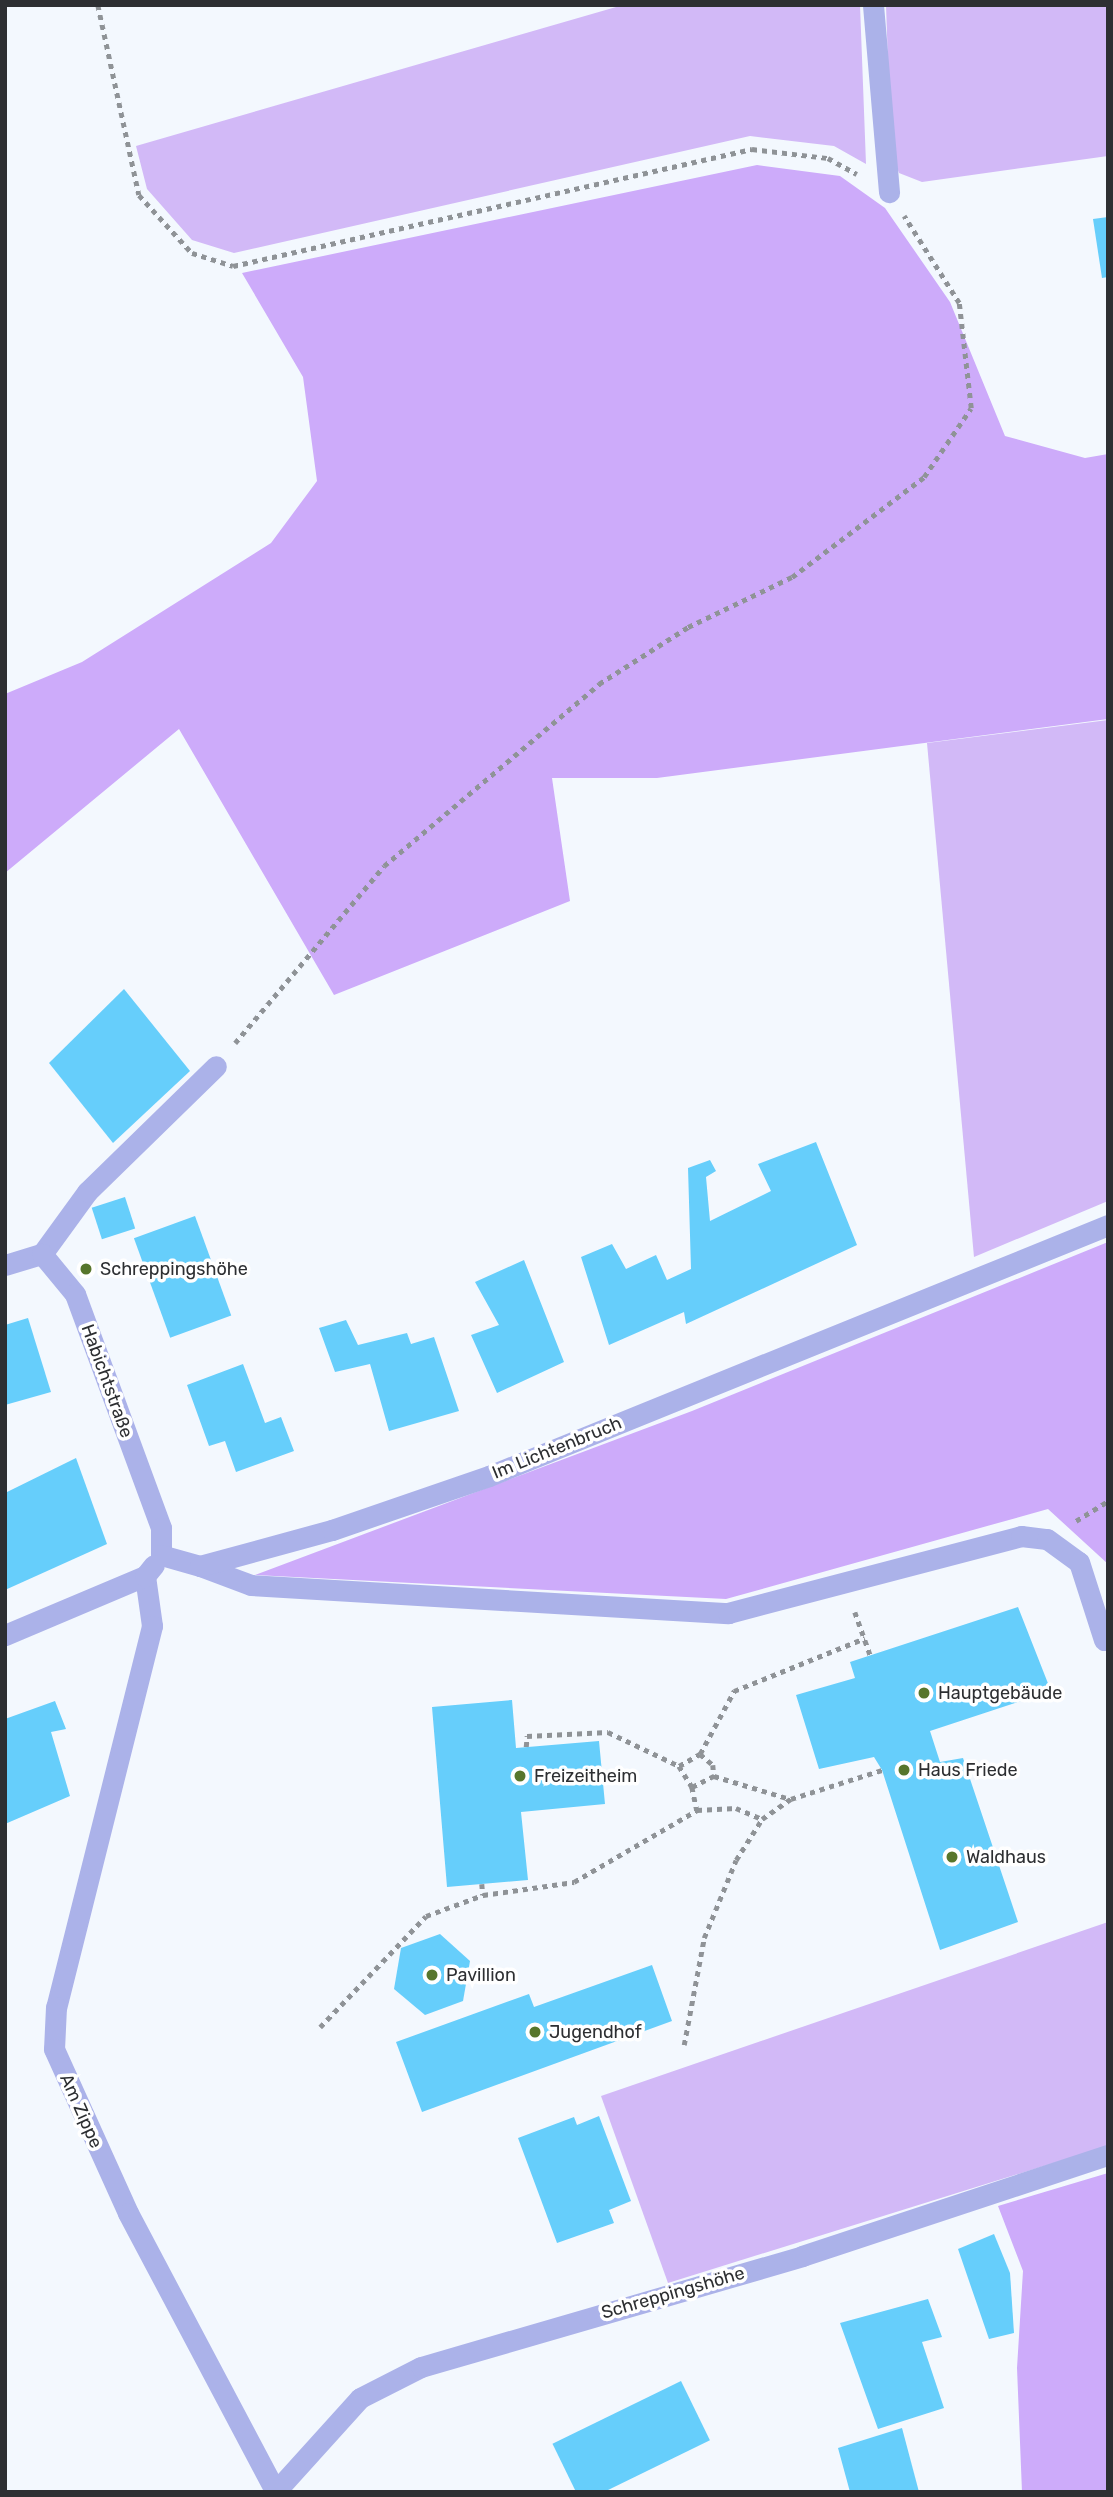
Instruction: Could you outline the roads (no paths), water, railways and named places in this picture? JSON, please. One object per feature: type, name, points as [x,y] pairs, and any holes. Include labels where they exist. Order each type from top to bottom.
[{"type":"street","points":[[873,5],[889,192]]},
{"type":"street","points":[[5,1265],[42,1254],[87,1192],[216,1066]]},
{"type":"street","name":"Im Lichtenbruch","points":[[200,1566],[332,1530],[489,1476],[1108,1225]]},
{"type":"street","name":"Habichtstraße","points":[[42,1254],[75,1294],[161,1528],[161,1555]]},
{"type":"street","points":[[5,1634],[145,1576],[161,1555],[251,1585],[715,1612],[845,1584],[1021,1536],[1046,1539],[1079,1562],[1104,1640]]},
{"type":"street","name":"Am Zippe","points":[[145,1576],[152,1626],[56,2007],[54,2049],[128,2213],[276,2491]]},
{"type":"street","name":"Schreppingshöhe","points":[[276,2491],[360,2398],[421,2367],[810,2253],[1108,2155]]},
{"type":"place","name":"Schreppingshöhe","points":[[86,1269]]},
{"type":"place","name":"Hauptgebäude","points":[[924,1693]]},
{"type":"place","name":"Haus Friede","points":[[904,1770]]},
{"type":"place","name":"Freizeitheim","points":[[520,1776]]},
{"type":"place","name":"Waldhaus","points":[[952,1857]]},
{"type":"place","name":"Pavillion","points":[[432,1975]]},
{"type":"place","name":"Jugendhof","points":[[535,2032]]}]
